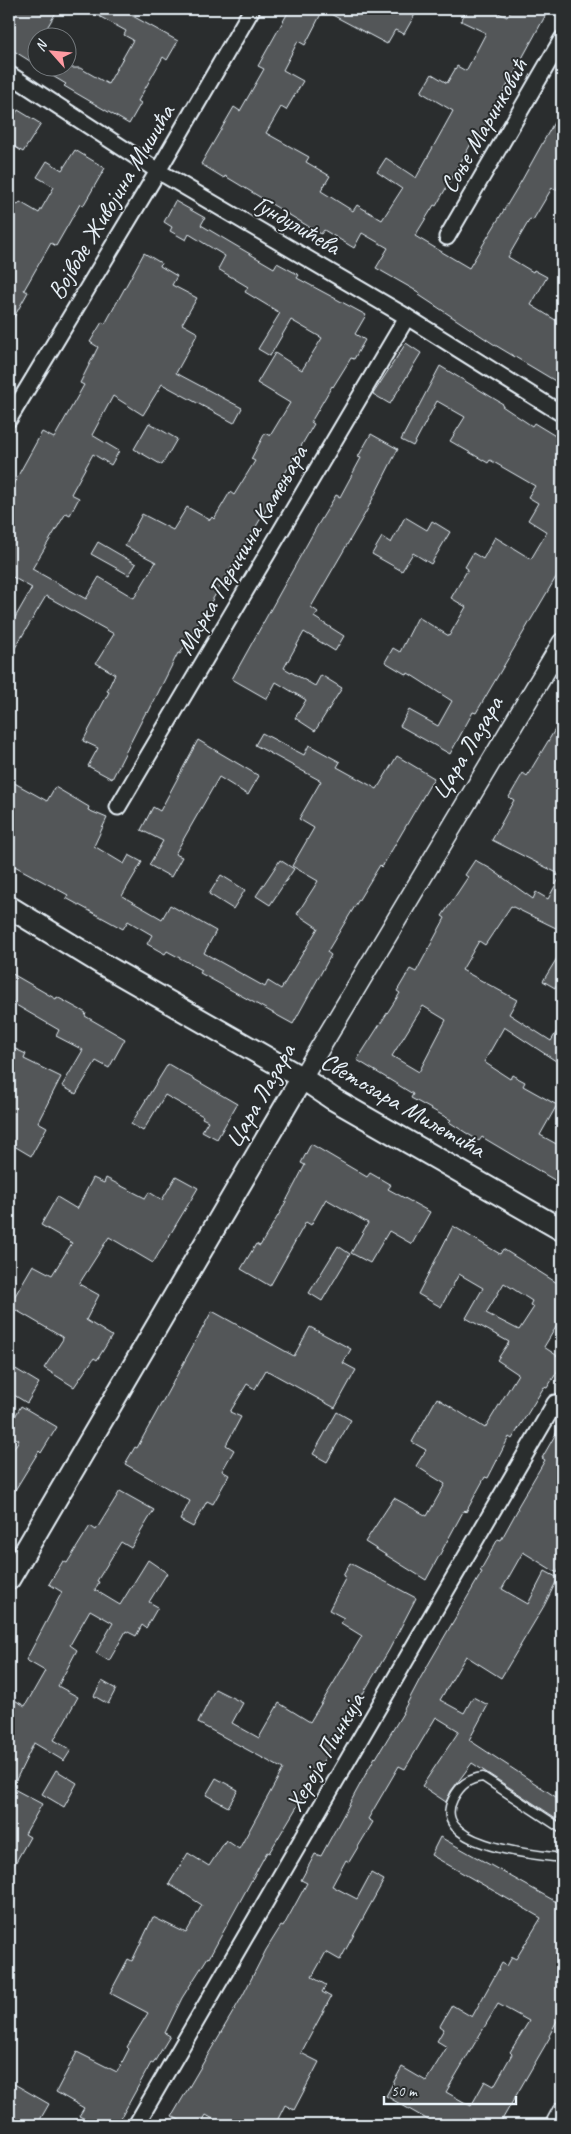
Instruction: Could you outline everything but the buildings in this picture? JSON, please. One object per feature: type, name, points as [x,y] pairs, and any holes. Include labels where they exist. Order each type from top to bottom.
[{"type":"main road","name":"Светозара Милетића","points":[[9,907],[104,965],[302,1078],[332,1099],[562,1230]]},
{"type":"main road","name":"Цара Лазара","points":[[9,1579],[302,1078]]},
{"type":"street","name":"Војводе Живојина Мишића","points":[[9,419],[158,171],[252,9]]},
{"type":"street","name":"Соње Маринковић","points":[[447,237],[562,39]]},
{"type":"street","name":"Гундулићева","points":[[9,74],[158,171],[407,317],[562,414]]},
{"type":"street","name":"Марка Перичина Камењара","points":[[118,807],[407,317]]},
{"type":"street","name":"Цара Лазара","points":[[302,1078],[562,643]]},
{"type":"street","name":"Хероја Пинкија","points":[[136,2125],[555,1402]]},
{"type":"street","points":[[555,2125],[562,2112]]},
{"type":"lane","points":[[562,1828],[483,1778],[472,1779],[462,1785],[449,1807],[449,1818],[462,1833],[483,1845],[562,1858]]}]
